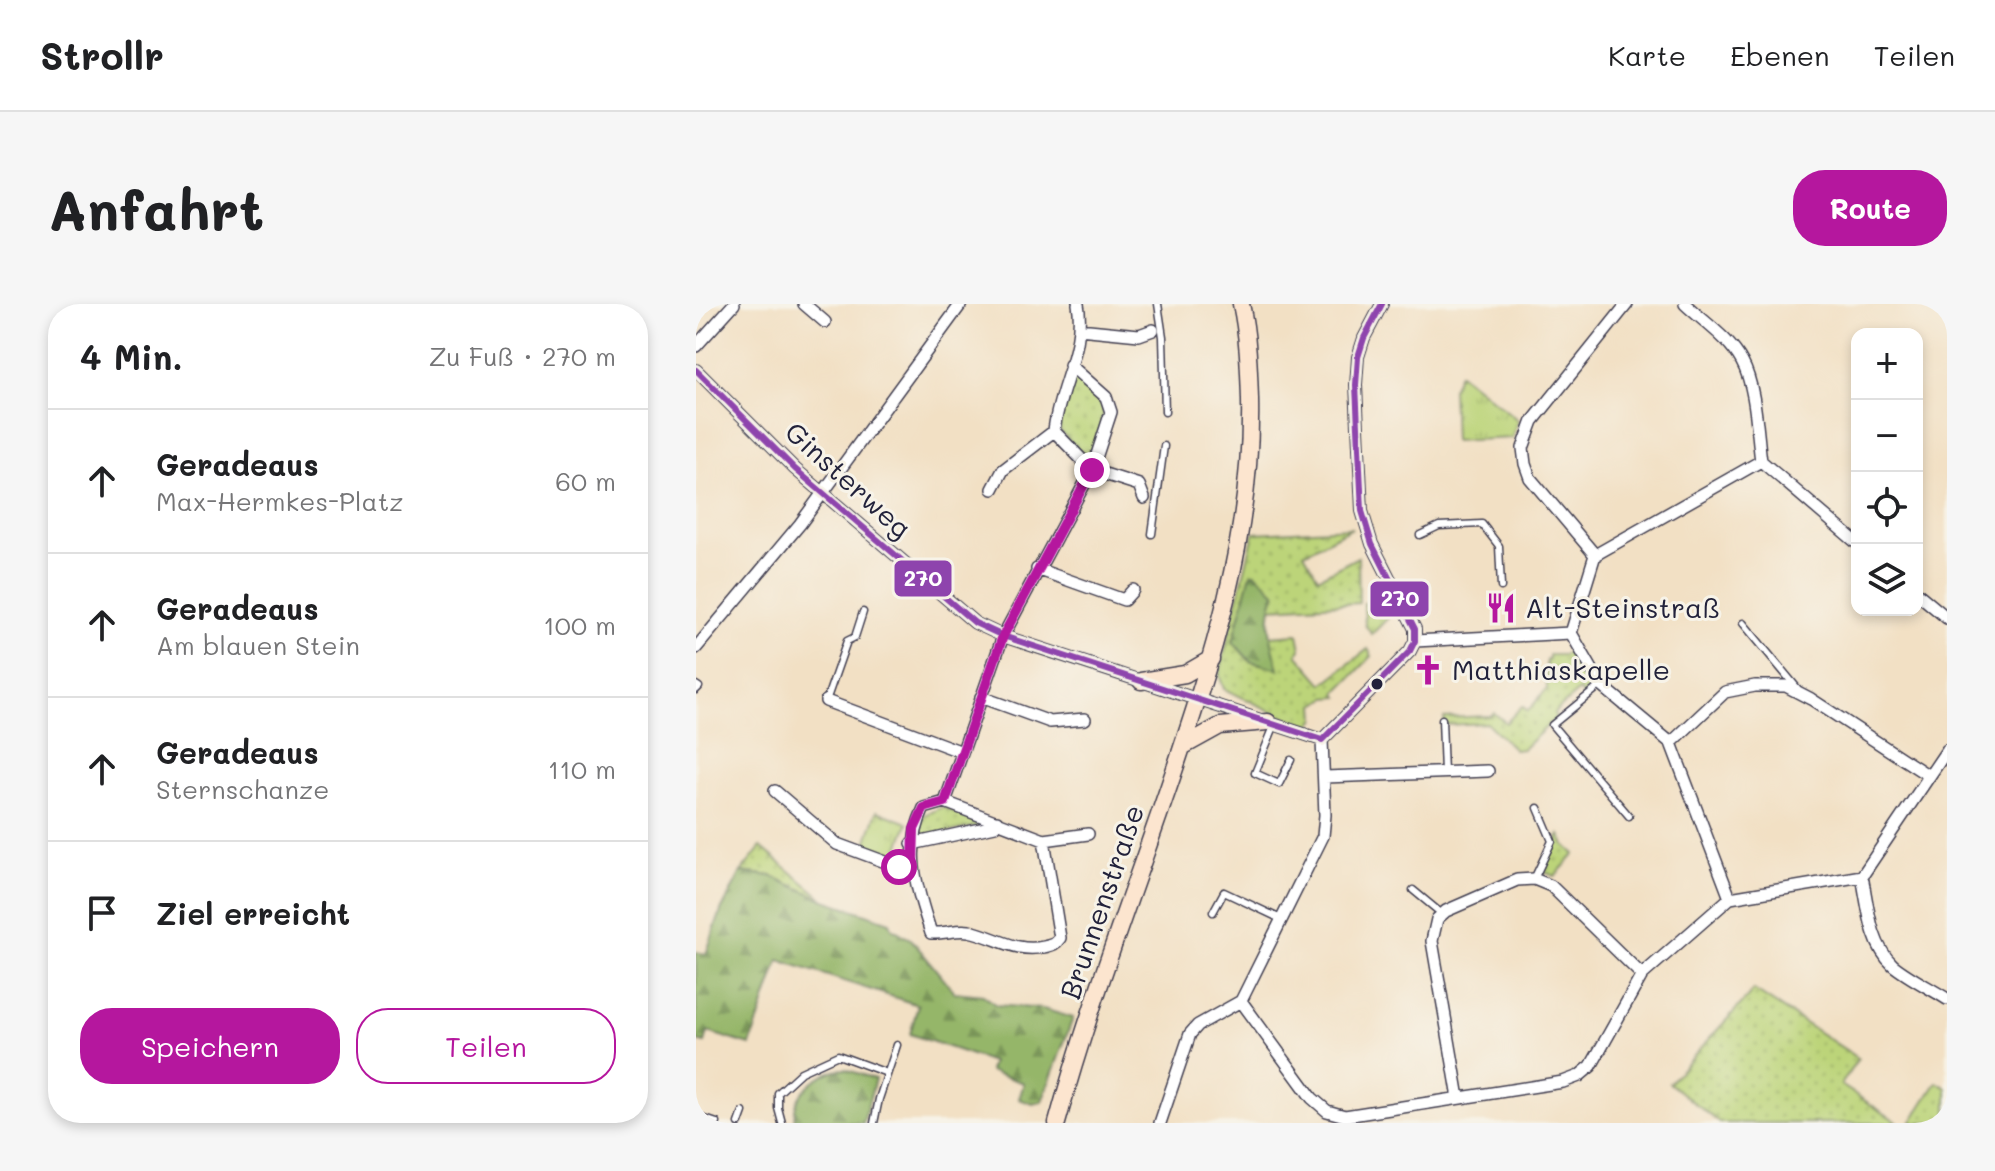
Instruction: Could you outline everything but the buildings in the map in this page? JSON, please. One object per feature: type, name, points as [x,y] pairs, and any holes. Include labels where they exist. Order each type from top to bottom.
[{"type":"main road","name":"Brunnenstraße","points":[[1057,1123],[1225,612],[1249,476],[1249,369],[1241,304]]},
{"type":"main road","points":[[1141,681],[1173,677],[1198,668],[1211,659]]},
{"type":"main road","points":[[1182,747],[1220,726],[1271,723]]},
{"type":"street","points":[[696,346],[734,304]]},
{"type":"street","points":[[804,304],[825,322]]},
{"type":"street","points":[[696,648],[823,494],[961,304]]},
{"type":"street","points":[[1078,304],[1079,329],[1055,414],[1054,431],[1092,470],[1139,485],[1144,498]]},
{"type":"street","points":[[1160,1123],[1190,1034],[1198,1025],[1241,1001],[1323,836],[1325,777],[1322,740],[1394,672],[1415,641],[1415,629],[1372,544],[1362,511],[1356,385],[1358,357],[1382,304]]},
{"type":"street","points":[[1595,555],[1530,478],[1523,448],[1533,421],[1627,304]]},
{"type":"street","points":[[1685,304],[1726,341],[1744,364],[1750,382],[1761,461],[1851,538]]},
{"type":"street","points":[[1079,329],[1139,335],[1157,328]]},
{"type":"street","points":[[945,802],[1003,636],[1092,470],[1111,412],[1106,397],[1070,365]]},
{"type":"street","name":"Ginsterweg","points":[[696,370],[823,494],[975,623],[1003,636],[1322,740]]},
{"type":"street","points":[[993,489],[1003,470],[1054,431]]},
{"type":"street","points":[[1730,898],[1671,743],[1601,685],[1571,633],[1595,555],[1761,461]]},
{"type":"street","points":[[1037,569],[1124,600],[1133,590]]},
{"type":"street","points":[[1923,598],[1947,618]]},
{"type":"street","points":[[1415,641],[1571,633]]},
{"type":"street","points":[[1671,743],[1725,692],[1772,685],[1799,691],[1929,776]]},
{"type":"street","points":[[981,697],[1050,722],[1085,719]]},
{"type":"street","points":[[826,701],[962,752]]},
{"type":"street","points":[[1947,750],[1943,765],[1929,776],[1862,876],[1874,931],[1885,955],[1894,965],[1947,999]]},
{"type":"street","points":[[1325,777],[1488,771]]},
{"type":"street","points":[[775,791],[837,844],[899,867],[913,864]]},
{"type":"street","points":[[1044,840],[1060,938],[1056,944],[1031,950],[1018,949],[973,932],[931,933],[913,864],[914,829],[924,808],[945,802],[1044,840],[1088,834]]},
{"type":"street","points":[[912,844],[995,826],[997,821]]},
{"type":"street","points":[[1241,1001],[1312,1098],[1327,1111],[1345,1116],[1563,1082],[1579,1076],[1591,1066],[1642,975],[1730,898],[1862,876]]},
{"type":"street","points":[[1459,1098],[1432,941],[1437,919],[1442,914],[1517,880],[1534,879],[1551,886],[1642,975]]},
{"type":"lane","points":[[1158,304],[1157,328],[1165,412]]},
{"type":"lane","points":[[1152,534],[1164,446]]},
{"type":"lane","points":[[1144,498],[1157,501]]},
{"type":"lane","points":[[1420,535],[1439,526],[1482,524],[1499,546],[1501,587]]},
{"type":"lane","points":[[826,701],[847,641],[855,637],[863,612]]},
{"type":"lane","points":[[1743,623],[1799,691]]},
{"type":"lane","points":[[1601,685],[1552,725],[1629,816]]},
{"type":"lane","points":[[1442,719],[1444,773]]},
{"type":"lane","points":[[1271,723],[1271,739],[1255,773],[1279,784],[1291,760]]},
{"type":"lane","points":[[1534,879],[1552,841],[1538,808]]},
{"type":"lane","points":[[1413,890],[1442,914]]},
{"type":"lane","points":[[1213,912],[1224,892],[1283,920]]},
{"type":"lane","points":[[874,1123],[897,1045]]},
{"type":"lane","points":[[782,1123],[778,1093],[801,1072],[838,1055],[887,1073]]},
{"type":"lane","points":[[739,1123],[743,1112]]},
{"type":"lane","points":[[696,1116],[717,1123]]},
{"type":"green space","points":[[1459,373],[1518,420],[1512,438],[1454,441],[1452,388]]},
{"type":"green space","points":[[1073,374],[1103,401],[1100,431],[1087,458],[1060,431],[1058,422]]},
{"type":"green space","points":[[1352,528],[1304,553],[1318,578],[1358,557],[1359,603],[1269,608],[1237,629],[1233,642],[1250,661],[1278,668],[1269,636],[1298,634],[1301,649],[1297,654],[1323,684],[1368,649],[1372,656],[1336,693],[1339,697],[1327,698],[1315,705],[1316,719],[1311,725],[1282,716],[1224,689],[1219,675],[1254,533]]},
{"type":"green space","points":[[1251,573],[1256,573],[1276,593],[1270,621],[1271,640],[1279,669],[1250,661],[1233,642]]},
{"type":"green space","points":[[1382,602],[1389,617],[1372,634],[1365,625],[1364,603]]},
{"type":"green space","points":[[1572,649],[1590,679],[1588,691],[1584,697],[1579,691],[1554,713],[1556,718],[1523,749],[1515,750],[1487,723],[1445,725],[1444,718],[1490,716],[1494,713],[1506,723],[1522,706],[1528,711],[1547,689],[1546,660],[1549,660],[1549,655],[1563,655]]},
{"type":"green space","points":[[943,807],[987,824],[925,837],[918,829],[924,815]]},
{"type":"green space","points":[[877,811],[908,823],[896,855],[891,857],[865,847]]},
{"type":"green space","points":[[1560,835],[1575,854],[1555,876],[1541,871]]},
{"type":"green space","points":[[761,847],[825,900],[771,876],[741,872]]},
{"type":"green space","points":[[741,872],[771,876],[825,900],[890,922],[892,928],[912,940],[954,992],[983,995],[996,1005],[1043,1009],[1073,1018],[1042,1102],[1033,1104],[1019,1099],[1024,1083],[989,1071],[992,1062],[910,1034],[918,1005],[779,960],[750,1045],[708,1032],[705,1043],[696,1041],[696,952],[706,954],[721,911]]},
{"type":"green space","points":[[1754,990],[1858,1058],[1841,1085],[1899,1123],[1720,1123],[1669,1083]]},
{"type":"green space","points":[[845,1069],[875,1079],[863,1123],[795,1123],[797,1103],[808,1086],[825,1074]]},
{"type":"green space","points":[[1937,1082],[1947,1088],[1947,1123],[1911,1123]]},
{"type":"transit line","name":"270","points":[[696,370],[795,469],[975,623],[1003,636],[1322,740],[1410,651],[1415,641],[1415,629],[1372,544],[1362,511],[1356,385],[1358,357],[1382,304]]},
{"type":"place","name":"Alt-Steinstraß","points":[[1501,608]]},
{"type":"place","name":"Matthiaskapelle","points":[[1428,670]]},
{"type":"route","points":[[899,867],[913,864],[914,829],[924,808],[945,802],[1003,636],[1092,470]]}]
